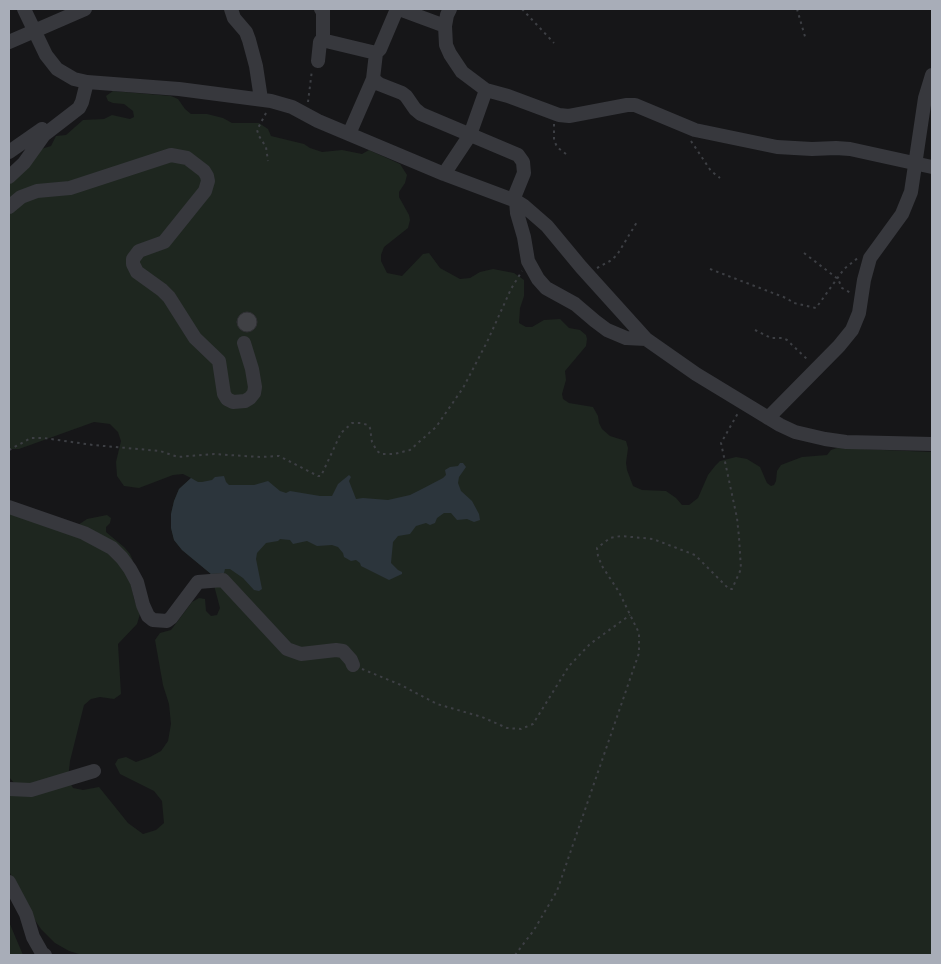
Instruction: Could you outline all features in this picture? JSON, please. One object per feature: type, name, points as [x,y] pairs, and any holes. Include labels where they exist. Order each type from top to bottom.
[{"type":"street","points":[[24,9],[33,31],[51,62],[64,74],[86,88],[179,88],[265,100],[292,107],[306,115],[444,174],[515,200],[547,226],[587,274],[646,339],[743,404],[795,432],[846,442],[932,444]]},
{"type":"street","points":[[9,42],[85,9]]},
{"type":"street","points":[[231,9],[234,18],[246,32],[249,40],[265,100]]},
{"type":"street","points":[[315,66],[320,42],[323,38],[323,9]]},
{"type":"street","points":[[350,134],[373,79],[376,53],[380,49],[398,9],[445,26]]},
{"type":"street","points":[[450,9],[445,26],[446,45],[462,72],[486,90],[534,105],[555,114],[569,116],[635,105],[695,130],[777,147],[812,150],[850,149],[932,167]]},
{"type":"street","points":[[323,38],[326,41],[376,53]]},
{"type":"street","points":[[768,418],[818,368],[852,330],[859,313],[864,280],[870,258],[907,204],[912,192],[925,98],[932,75]]},
{"type":"street","points":[[373,79],[379,84],[402,93],[418,112],[513,152],[521,158],[524,162],[524,172],[515,200],[528,261],[538,279],[546,288],[576,304],[607,330],[626,338],[646,339]]},
{"type":"street","points":[[9,152],[76,104],[86,88]]},
{"type":"street","points":[[9,177],[24,163],[44,135],[79,108],[86,88]]},
{"type":"street","points":[[444,174],[470,135],[486,90]]},
{"type":"street","points":[[9,207],[21,197],[37,190],[70,188],[171,155],[187,158],[207,176],[208,181],[205,190],[164,242],[139,251],[133,259],[133,264],[137,272],[169,297],[195,338],[219,361],[224,394],[227,399],[233,402],[245,401],[250,398],[254,394],[256,387],[244,343]]},
{"type":"street","points":[[9,507],[84,533],[112,548],[130,569],[137,582],[143,605],[148,616],[153,620],[167,621],[171,618],[198,582],[223,580],[287,648],[301,654],[343,651],[353,665]]},
{"type":"street","points":[[9,789],[31,790],[94,771]]},
{"type":"street","points":[[9,882],[26,914],[33,937],[42,954],[45,955]]},
{"type":"path","points":[[522,9],[554,43]]},
{"type":"path","points":[[797,9],[806,40]]},
{"type":"path","points":[[306,115],[315,66]]},
{"type":"path","points":[[265,100],[266,112],[257,130],[266,147],[268,161]]},
{"type":"path","points":[[555,114],[554,140],[557,147],[566,154]]},
{"type":"path","points":[[685,126],[685,131],[704,162],[720,178]]},
{"type":"path","points":[[587,274],[610,261],[617,254],[638,222]]},
{"type":"path","points":[[804,253],[838,279],[842,288],[862,298]]},
{"type":"path","points":[[710,269],[786,298],[794,303],[813,308],[818,306],[844,269],[860,256]]},
{"type":"path","points":[[9,450],[31,438],[44,438],[160,451],[178,457],[214,454],[260,457],[279,456],[321,476],[341,433],[352,424],[361,423],[368,425],[370,428],[372,442],[381,454],[394,454],[410,450],[436,427],[463,388],[528,261]]},
{"type":"path","points":[[755,330],[771,338],[787,340],[818,368]]},
{"type":"path","points":[[515,955],[534,930],[557,891],[639,653],[639,633],[619,592],[598,556],[597,548],[610,538],[630,536],[653,539],[694,555],[729,589],[732,589],[741,569],[739,537],[737,518],[721,443],[743,404]]},
{"type":"path","points":[[353,665],[401,685],[437,704],[507,728],[521,730],[533,724],[569,666],[590,644],[630,614]]},
{"type":"shaded area","points":[[113,91],[171,96],[178,99],[191,114],[207,114],[223,118],[232,123],[259,123],[268,129],[271,136],[304,144],[322,152],[342,150],[362,154],[369,150],[400,164],[407,175],[405,183],[399,192],[399,197],[410,220],[408,228],[384,247],[381,261],[387,273],[402,276],[423,254],[429,253],[440,268],[460,279],[470,278],[480,272],[493,269],[514,273],[524,280],[524,296],[520,308],[519,323],[526,327],[532,327],[544,320],[560,319],[569,328],[580,330],[586,335],[586,346],[565,371],[566,380],[562,394],[563,399],[569,403],[593,407],[602,429],[610,436],[626,441],[628,448],[627,470],[633,486],[642,490],[666,491],[682,505],[689,505],[698,498],[708,475],[715,466],[720,461],[736,457],[747,459],[760,467],[767,483],[771,486],[776,481],[777,471],[781,465],[802,457],[827,455],[831,450],[837,448],[932,452],[932,955],[82,955],[69,951],[55,943],[41,929],[26,907],[9,871],[9,791],[15,784],[9,777],[9,509],[72,529],[87,519],[107,515],[111,518],[110,523],[106,527],[106,532],[124,547],[133,561],[130,580],[134,599],[140,614],[137,624],[118,644],[121,694],[114,699],[100,697],[91,699],[84,705],[70,761],[68,779],[73,788],[83,790],[99,787],[128,823],[143,834],[156,830],[164,823],[162,801],[154,791],[120,774],[115,764],[118,759],[126,757],[136,762],[150,757],[161,751],[168,741],[171,724],[169,704],[163,685],[155,640],[160,633],[171,630],[192,602],[199,598],[205,599],[206,611],[211,616],[217,615],[220,608],[211,574],[182,550],[174,540],[171,528],[171,514],[174,501],[179,489],[191,478],[183,474],[173,475],[139,488],[124,486],[117,476],[116,462],[121,441],[118,432],[110,424],[94,422],[19,449],[9,449],[9,167],[11,168],[41,149],[51,146],[56,136],[66,135],[83,120],[104,119],[112,115],[130,119],[134,117],[133,111],[124,104],[108,101],[106,96]]},
{"type":"shaded area","points":[[460,463],[463,463],[466,467],[459,477],[458,483],[461,491],[472,501],[480,520],[474,522],[467,519],[457,520],[451,513],[444,513],[437,518],[435,523],[416,526],[410,534],[398,536],[393,542],[391,563],[402,574],[389,580],[361,566],[356,560],[351,561],[344,557],[338,547],[332,545],[317,546],[307,541],[293,544],[290,540],[280,539],[266,543],[257,553],[256,559],[262,589],[259,591],[254,590],[243,578],[230,569],[225,569],[224,573],[211,574],[182,550],[174,540],[171,528],[171,514],[174,501],[179,489],[191,478],[202,482],[224,476],[229,485],[254,485],[268,481],[280,491],[286,493],[290,491],[332,496],[338,484],[349,475],[351,477],[349,481],[356,499],[388,500],[410,495],[422,489],[443,478],[446,475],[445,470],[458,466]]},
{"type":"shaded area","points":[[9,922],[12,929],[23,955],[9,955]]},
{"type":"building","points":[[247,312],[254,315],[257,322],[254,329],[247,332],[240,329],[237,322],[240,315]]}]
